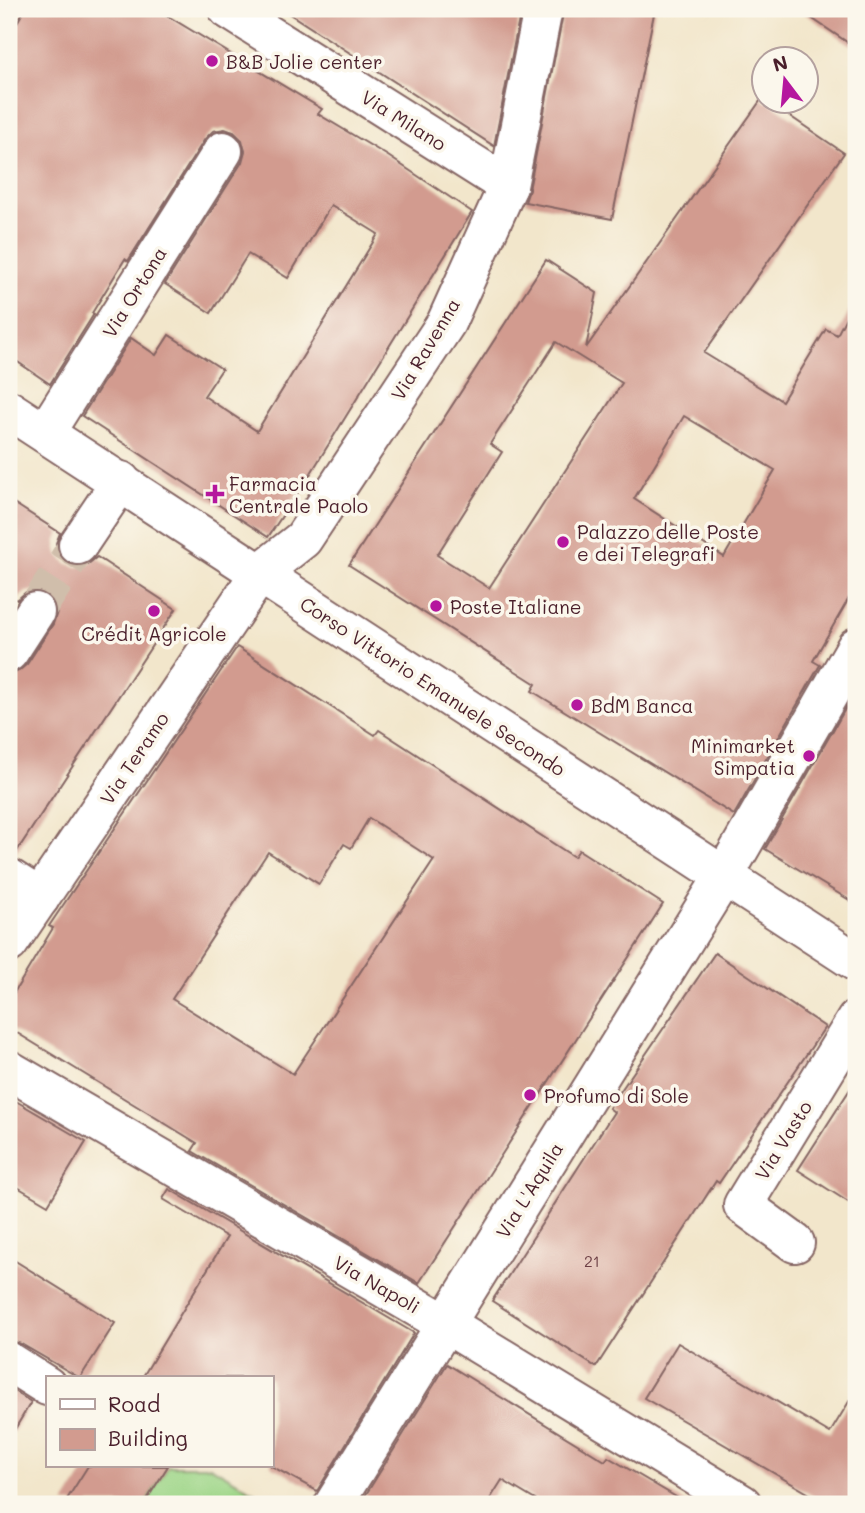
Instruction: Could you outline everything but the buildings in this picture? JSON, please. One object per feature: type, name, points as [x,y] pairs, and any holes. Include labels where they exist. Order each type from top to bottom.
[{"type":"street","name":"Via Milano","points":[[228,9],[508,186]]},
{"type":"street","name":"Via Ravenna","points":[[260,573],[303,538],[446,323],[508,186],[543,9]]},
{"type":"street","name":"Via Ortona","points":[[45,433],[223,151]]},
{"type":"street","name":"Corso Vittorio Emanuele Secondo","points":[[9,410],[856,962]]},
{"type":"street","points":[[78,545],[121,481]]},
{"type":"street","name":"Via Teramo","points":[[9,943],[24,888],[260,573]]},
{"type":"street","points":[[9,652],[35,612]]},
{"type":"street","name":"Via L'Aquila","points":[[334,1504],[724,876],[856,647]]},
{"type":"street","name":"Via Vasto","points":[[795,1243],[743,1205],[856,1020]]},
{"type":"street","name":"Via Napoli","points":[[9,1070],[446,1324],[742,1504]]},
{"type":"street","points":[[9,1362],[46,1385]]},
{"type":"green space","points":[[167,1468],[213,1468],[256,1493],[249,1504],[144,1504]]},
{"type":"tunnel","points":[[35,612],[78,545]]},
{"type":"place","name":"B&B Jolie center","points":[[212,61]]},
{"type":"place","name":"Farmacia Centrale Paolo","points":[[215,494]]},
{"type":"place","name":"Palazzo delle Poste e dei Telegrafi","points":[[563,542]]},
{"type":"place","name":"Poste Italiane","points":[[436,606]]},
{"type":"place","name":"Crédit Agricole","points":[[154,611]]},
{"type":"place","name":"BdM Banca","points":[[577,705]]},
{"type":"place","name":"Minimarket Simpatia","points":[[809,756]]},
{"type":"place","name":"Profumo di Sole","points":[[530,1095]]}]
